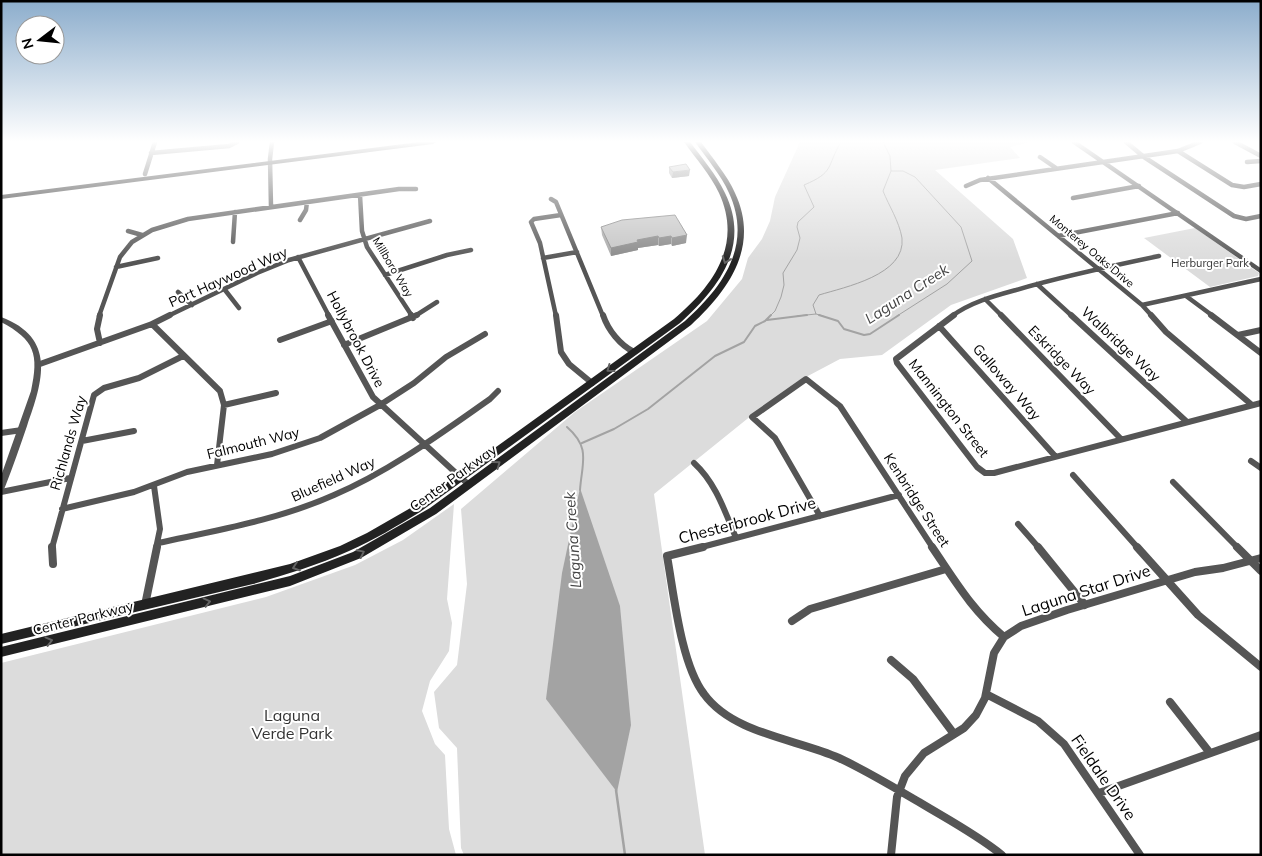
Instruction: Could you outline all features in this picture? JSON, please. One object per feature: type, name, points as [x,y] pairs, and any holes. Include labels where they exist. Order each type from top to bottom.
[{"type":"main road","points":[[1,193],[85,182]]},
{"type":"main road","points":[[1,197],[113,182]]},
{"type":"main road","name":"Center Parkway","points":[[1,652],[296,579],[341,562],[380,543],[433,511],[688,323],[710,303],[726,282],[738,254],[741,235],[733,209],[715,182]]},
{"type":"main road","name":"Center Parkway","points":[[1,639],[290,569],[344,549],[402,518],[461,478],[689,312],[716,281],[724,267],[730,247],[733,209],[731,192],[724,182]]},
{"type":"street","points":[[270,182],[271,207]]},
{"type":"street","points":[[966,186],[972,182]]},
{"type":"street","name":"Monterey Oaks Drive","points":[[993,182],[1142,305],[1166,332],[1252,405]]},
{"type":"street","points":[[1133,182],[1261,271]]},
{"type":"street","points":[[1182,182],[1234,216],[1246,219],[1261,216]]},
{"type":"street","points":[[1227,182],[1232,185],[1244,187],[1261,184]]},
{"type":"street","points":[[1072,198],[1139,186]]},
{"type":"street","points":[[100,343],[96,329],[98,320],[116,266],[123,252],[142,236],[161,226],[236,212],[416,189]]},
{"type":"street","name":"Millboro Way","points":[[360,195],[364,238],[385,276],[413,318]]},
{"type":"street","points":[[551,199],[556,202],[606,325],[626,348],[634,352]]},
{"type":"street","points":[[300,220],[306,210],[307,202]]},
{"type":"street","points":[[233,242],[232,236],[236,212]]},
{"type":"street","points":[[1058,236],[1178,213]]},
{"type":"street","points":[[561,215],[531,222],[540,243],[559,330],[561,352],[569,364],[592,383]]},
{"type":"street","name":"Port Haywood Way","points":[[40,364],[152,324],[257,273],[298,257],[430,221]]},
{"type":"street","points":[[128,231],[142,236]]},
{"type":"street","points":[[385,276],[446,255],[471,250]]},
{"type":"street","points":[[543,258],[577,252]]},
{"type":"street","name":"Mannington Street","points":[[1159,256],[1037,284],[985,299],[962,309],[896,359],[897,363],[977,467],[985,473],[994,473],[1121,438],[1261,403]]},
{"type":"street","name":"Hollybrook Drive","points":[[298,257],[365,385],[380,405],[469,485]]},
{"type":"street","points":[[116,266],[158,258]]},
{"type":"street","points":[[1142,305],[1261,279]]},
{"type":"street","name":"Walbridge Way","points":[[1037,284],[1188,422]]},
{"type":"street","points":[[225,290],[239,308]]},
{"type":"street","points":[[178,292],[192,305]]},
{"type":"street","points":[[1186,296],[1261,353]]},
{"type":"street","name":"Eskridge Way","points":[[985,299],[1121,438]]},
{"type":"street","points":[[344,345],[413,318],[437,302]]},
{"type":"street","points":[[1,320],[15,326],[29,338],[38,354],[40,364],[37,389],[1,487]]},
{"type":"street","points":[[280,340],[332,321]]},
{"type":"street","points":[[152,324],[220,391],[224,405],[217,465]]},
{"type":"street","name":"Galloway Way","points":[[939,326],[1055,456]]},
{"type":"street","points":[[1238,335],[1261,330]]},
{"type":"street","name":"Falmouth Way","points":[[62,509],[134,492],[187,472],[272,454],[306,444],[334,431],[380,405],[414,383],[446,356],[485,334]]},
{"type":"street","name":"Richlands Way","points":[[53,564],[52,551],[62,509],[94,395],[98,391],[139,378],[183,356]]},
{"type":"street","name":"Kenbridge Street","points":[[820,516],[775,438],[752,417],[806,379],[840,406],[946,569],[974,608],[1004,637]]},
{"type":"street","name":"Bluefield Way","points":[[158,543],[260,521],[310,506],[362,483],[424,445],[490,399],[498,391]]},
{"type":"street","points":[[224,405],[276,393]]},
{"type":"street","points":[[1,433],[22,430]]},
{"type":"street","points":[[82,441],[134,431]]},
{"type":"street","points":[[1251,461],[1261,468]]},
{"type":"street","points":[[694,463],[702,468],[708,478],[736,538]]},
{"type":"street","points":[[1073,475],[1198,615],[1261,667]]},
{"type":"street","points":[[1,492],[70,478]]},
{"type":"street","points":[[1173,482],[1261,571]]},
{"type":"street","points":[[145,605],[158,543],[160,518],[154,486]]},
{"type":"street","name":"Chesterbrook Drive","points":[[899,495],[667,556],[691,675],[707,700],[729,718],[836,757],[982,839],[1002,855]]},
{"type":"street","points":[[1018,524],[1029,535],[1084,605]]},
{"type":"street","name":"Laguna Star Drive","points":[[1004,637],[1022,626],[1084,605],[1194,572],[1223,568],[1261,558]]},
{"type":"street","points":[[792,621],[810,609],[946,569]]},
{"type":"street","points":[[891,855],[894,815],[899,791],[913,764],[924,753],[964,728],[976,715],[986,694],[991,663],[1004,637]]},
{"type":"street","points":[[891,660],[913,679],[954,734]]},
{"type":"street","name":"Fieldale Drive","points":[[986,694],[1024,712],[1053,733],[1074,757],[1140,855]]},
{"type":"street","points":[[1170,702],[1210,753]]},
{"type":"street","points":[[1099,793],[1261,735]]},
{"type":"green space","points":[[782,182],[949,182],[1013,239],[1027,278],[951,305],[882,355],[840,359],[806,377],[752,415],[654,494],[705,855],[464,855],[461,848],[457,748],[439,728],[434,692],[457,665],[467,584],[461,509],[575,412],[707,321],[742,279],[748,258],[762,239],[770,221],[775,197]]},
{"type":"green space","name":"Herburger Park","points":[[1195,228],[1259,273],[1258,276],[1210,287],[1144,238]]},
{"type":"green space","name":"Laguna Verde Park","points":[[454,504],[447,599],[452,623],[449,651],[430,681],[422,711],[435,744],[445,755],[449,829],[456,855],[1,855],[1,663],[266,597],[355,565],[403,540]]},
{"type":"water","points":[[580,488],[620,606],[631,725],[617,792],[546,699],[562,573]]},
{"type":"building","points":[[675,215],[687,235],[672,238],[671,236],[659,238],[658,236],[611,248],[601,227],[622,220]]},
{"type":"waterway","name":"Laguna Creek","points":[[582,443],[614,429],[648,409],[715,356],[744,342],[755,326],[765,321],[775,311],[784,285],[783,273],[797,250],[800,238],[797,227],[798,222],[814,207],[804,185],[810,182]]},
{"type":"waterway","name":"Laguna Creek","points":[[816,314],[813,305],[819,295],[872,277],[884,270],[901,251],[901,232],[883,191],[887,182]]},
{"type":"waterway","name":"Laguna Creek","points":[[897,316],[947,284],[972,261],[961,227],[920,182]]},
{"type":"waterway","name":"Laguna Creek","points":[[797,316],[816,314]]},
{"type":"waterway","name":"Laguna Creek","points":[[816,314],[823,316]]},
{"type":"waterway","name":"Laguna Creek","points":[[767,320],[807,315]]},
{"type":"waterway","name":"Laguna Creek","points":[[819,315],[838,321],[844,329],[864,335],[870,334],[899,315]]},
{"type":"waterway","name":"Laguna Creek","points":[[567,427],[575,435],[582,449],[583,463],[580,490]]},
{"type":"waterway","name":"Laguna Creek","points":[[616,790],[625,855]]}]
